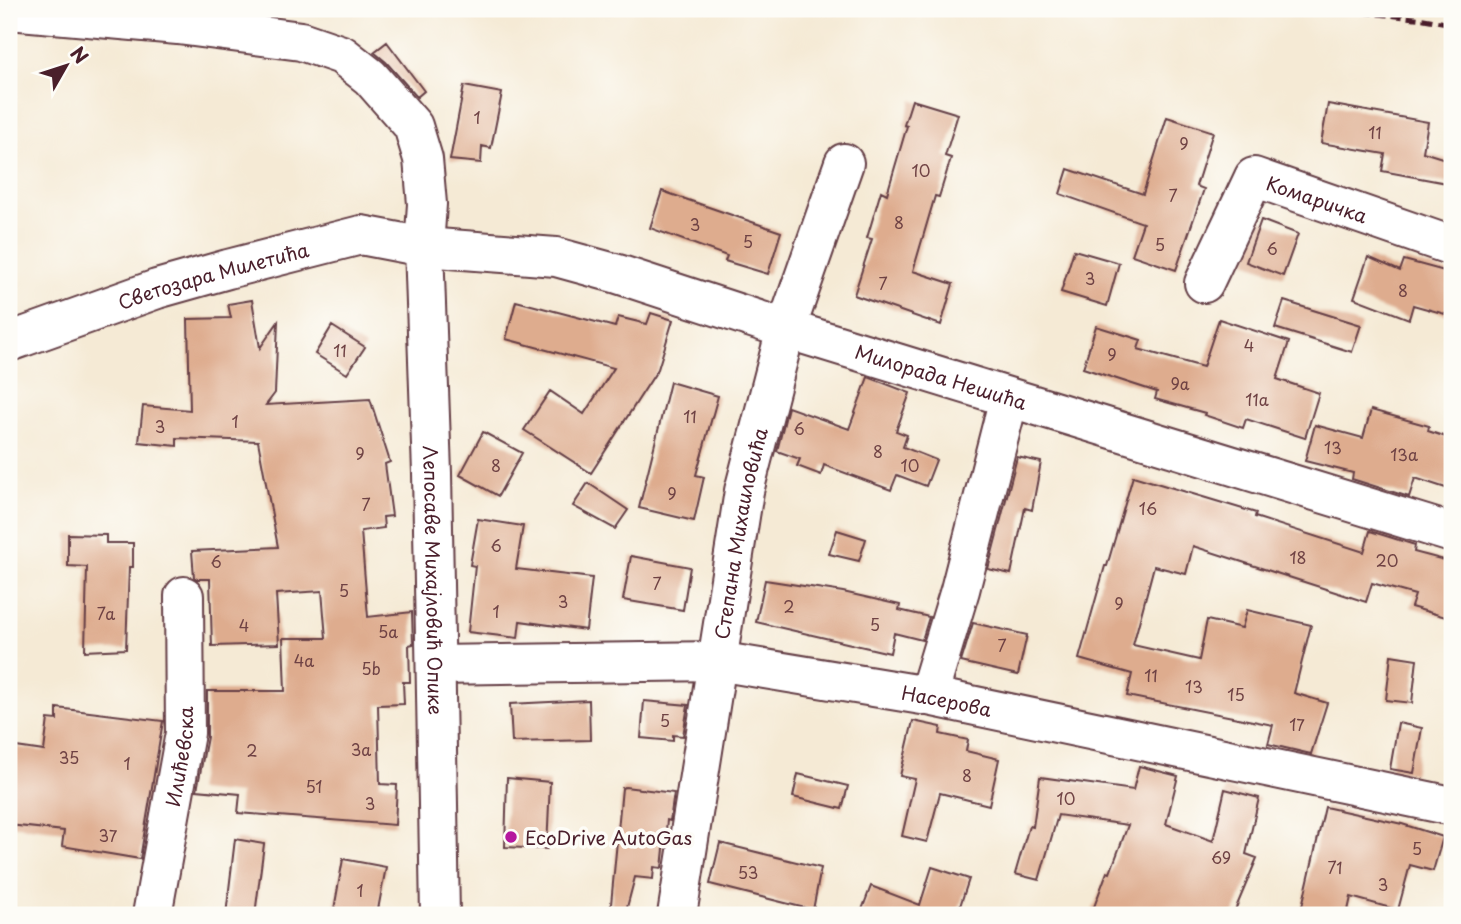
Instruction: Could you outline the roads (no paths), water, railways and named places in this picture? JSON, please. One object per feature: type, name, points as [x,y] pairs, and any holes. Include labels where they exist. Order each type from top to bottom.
[{"type":"street","name":"Лепосаве Михајловић Опике","points":[[9,10],[178,25],[301,41],[342,55],[370,77],[413,126],[424,159],[427,204],[424,247],[432,473],[440,915]]},
{"type":"street","name":"Степана Михаиловића","points":[[677,915],[744,491],[786,329],[844,163]]},
{"type":"street","name":"Комаричка","points":[[1204,283],[1254,177],[1452,246]]},
{"type":"street","name":"Светозара Милетића","points":[[9,342],[157,289],[361,235],[424,247]]},
{"type":"street","name":"Милорада Нешића","points":[[424,247],[556,257],[618,274],[786,329],[1452,533]]},
{"type":"street","points":[[928,696],[960,590],[1009,398]]},
{"type":"street","name":"Илићевска","points":[[152,915],[185,733],[184,597]]},
{"type":"street","name":"Насерова","points":[[436,665],[717,661],[928,696],[1452,806]]},
{"type":"railway","points":[[1333,9],[1452,24]]},
{"type":"place","name":"EcoDrive AutoGas","points":[[511,837]]}]
